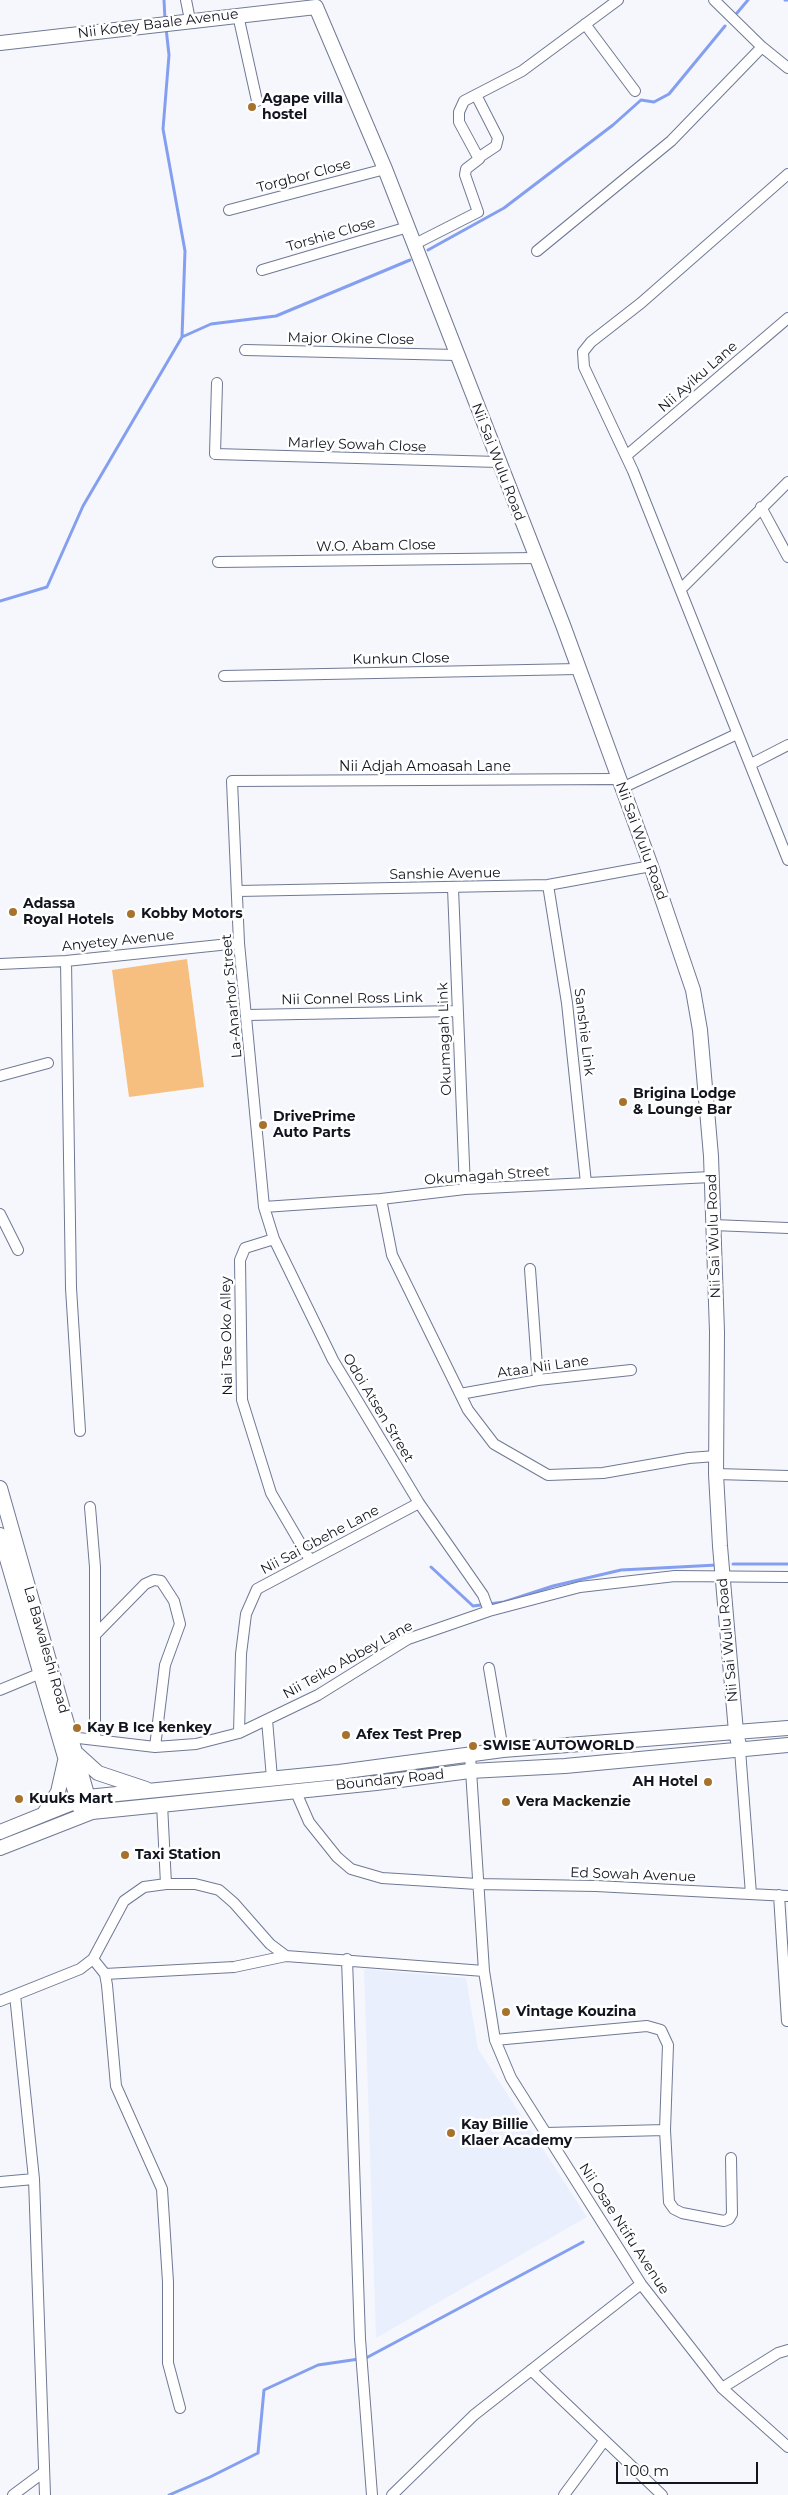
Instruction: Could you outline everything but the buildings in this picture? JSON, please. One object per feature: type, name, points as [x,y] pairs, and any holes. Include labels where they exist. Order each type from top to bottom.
[{"type":"main road","name":"Nii Kotey Baale Avenue","points":[[0,42],[238,15],[315,3]]},
{"type":"main road","name":"Nii Sai Wulu Road","points":[[315,3],[415,244],[456,355],[536,558],[651,866],[693,990],[700,1030],[712,1177],[717,1332],[716,1474],[736,1732],[740,1750]]},
{"type":"main road","name":"La Bawaleshi Road","points":[[0,1488],[70,1737],[70,1756]]},
{"type":"main road","name":"La Bawaleshi Road","points":[[0,1535],[41,1673],[70,1756],[87,1813]]},
{"type":"main road","name":"Boundary Road","points":[[0,1832],[82,1798],[272,1778],[503,1750],[788,1728]]},
{"type":"main road","name":"Boundary Road","points":[[0,1848],[87,1813],[376,1783],[470,1771],[565,1766],[788,1745]]},
{"type":"main road","points":[[44,1813],[58,1792],[70,1756],[98,1774],[154,1791]]},
{"type":"street","points":[[186,0],[187,21]]},
{"type":"street","points":[[478,158],[459,122],[459,112],[464,101],[522,71],[618,0]]},
{"type":"street","points":[[714,0],[762,47],[788,68]]},
{"type":"street","points":[[238,15],[257,101]]},
{"type":"street","points":[[586,24],[635,91]]},
{"type":"street","points":[[537,251],[671,141],[762,47]]},
{"type":"street","points":[[415,244],[478,212],[465,175],[466,170],[478,162],[478,158],[496,146],[498,138],[476,95]]},
{"type":"street","name":"Torgbor Close","points":[[229,210],[385,169]]},
{"type":"street","points":[[788,174],[641,303],[591,342],[583,352],[584,367],[626,456],[681,589],[788,860]]},
{"type":"street","name":"Torshie Close","points":[[262,270],[408,227]]},
{"type":"street","name":"Nii Ayiku Lane","points":[[626,456],[788,318]]},
{"type":"street","name":"Major Okine Close","points":[[245,350],[456,355]]},
{"type":"street","name":"Marley Sowah Close","points":[[217,383],[215,454],[498,462]]},
{"type":"street","points":[[681,589],[788,482]]},
{"type":"street","points":[[761,507],[788,557]]},
{"type":"street","name":"W.O. Abam Close","points":[[218,562],[536,558]]},
{"type":"street","name":"Kunkun Close","points":[[224,676],[578,669]]},
{"type":"street","points":[[620,783],[737,734]]},
{"type":"street","points":[[750,764],[788,745]]},
{"type":"street","name":"Nii Adjah Amoasah Lane","points":[[232,781],[620,783]]},
{"type":"street","name":"La-Anarhor Street","points":[[232,781],[239,942],[264,1207]]},
{"type":"street","name":"Sanshie Avenue","points":[[238,891],[548,885],[651,866]]},
{"type":"street","name":"Sanshie Link","points":[[548,885],[567,1003],[586,1184]]},
{"type":"street","name":"Okumagah Link","points":[[453,888],[465,1189]]},
{"type":"street","name":"Anyetey Avenue","points":[[0,964],[66,960],[239,942]]},
{"type":"street","points":[[66,960],[72,1298],[80,1431]]},
{"type":"street","name":"Nii Connel Ross Link","points":[[247,1015],[457,1011]]},
{"type":"street","points":[[0,1076],[48,1063]]},
{"type":"street","name":"Okumagah Street","points":[[264,1207],[381,1200],[465,1189],[712,1177]]},
{"type":"street","points":[[381,1200],[392,1255],[468,1410],[494,1444],[548,1475],[603,1473],[689,1458],[716,1456]]},
{"type":"street","name":"Odoi Atsen Street","points":[[264,1207],[274,1239],[333,1360],[419,1503],[482,1595],[488,1609]]},
{"type":"street","points":[[0,1214],[18,1250]]},
{"type":"street","points":[[713,1225],[788,1228]]},
{"type":"street","name":"Nai Tse Oko Alley","points":[[274,1239],[245,1248],[240,1260],[242,1400],[244,1412],[272,1493],[310,1560]]},
{"type":"street","points":[[530,1268],[538,1380]]},
{"type":"street","name":"Ataa Nii Lane","points":[[460,1394],[538,1380],[631,1370]]},
{"type":"street","points":[[716,1474],[788,1476]]},
{"type":"street","name":"Nii Sai Gbehe Lane","points":[[239,1733],[241,1654],[246,1614],[257,1589],[419,1503]]},
{"type":"street","points":[[90,1507],[95,1567],[95,1739]]},
{"type":"street","name":"Nii Teiko Abbey Lane","points":[[70,1737],[155,1747],[196,1744],[239,1733],[318,1695],[408,1639],[488,1609],[580,1588],[675,1576],[788,1576]]},
{"type":"street","points":[[95,1635],[145,1584],[154,1580],[161,1581],[174,1601],[180,1624],[165,1665],[155,1747]]},
{"type":"street","points":[[489,1668],[503,1750]]},
{"type":"street","points":[[0,1690],[41,1673]]},
{"type":"street","points":[[267,1720],[272,1778]]},
{"type":"street","points":[[740,1750],[751,1894]]},
{"type":"street","name":"Nii Osae Ntifu Avenue","points":[[470,1755],[484,1972],[495,2040],[512,2078],[641,2284],[722,2388],[788,2447]]},
{"type":"street","name":"Ed Sowah Avenue","points":[[295,1790],[309,1822],[338,1857],[352,1869],[382,1878],[477,1884],[596,1886],[783,1895]]},
{"type":"street","points":[[162,1804],[166,1884]]},
{"type":"street","points":[[0,2001],[80,1969],[93,1959],[124,1901],[144,1887],[166,1884],[195,1884],[218,1890],[234,1903],[270,1944],[286,1956]]},
{"type":"street","points":[[783,1895],[787,2021]]},
{"type":"street","points":[[105,1974],[234,1967],[286,1956],[347,1959],[484,1972]]},
{"type":"street","points":[[93,1959],[105,1974],[116,2086],[162,2188],[168,2282],[168,2363],[180,2408]]},
{"type":"street","points":[[347,1959],[360,2339],[372,2495]]},
{"type":"street","points":[[15,1995],[34,2179],[45,2495]]},
{"type":"street","points":[[495,2040],[647,2026],[661,2030],[668,2045],[665,2130],[669,2202],[674,2209],[682,2213],[724,2221],[729,2219],[732,2214],[731,2158]]},
{"type":"street","points":[[546,2133],[665,2130]]},
{"type":"street","points":[[0,2182],[34,2179]]},
{"type":"street","points":[[392,2495],[474,2415],[641,2284]]},
{"type":"street","points":[[722,2388],[778,2353],[788,2350]]},
{"type":"street","points":[[531,2370],[662,2495]]},
{"type":"street","points":[[564,2495],[604,2441]]},
{"type":"street","points":[[12,2495],[44,2472]]},
{"type":"shaded area","points":[[187,959],[204,1087],[129,1097],[112,970]]},
{"type":"shaded area","name":"Kay Billie Klaer Academy","points":[[364,1969],[466,1978],[478,2049],[587,2217],[376,2338]]},
{"type":"waterway","points":[[164,0],[165,20]]},
{"type":"waterway","points":[[737,13],[748,0]]},
{"type":"waterway","points":[[428,250],[504,208],[613,125],[641,100],[654,102],[669,94],[725,26]]},
{"type":"waterway","points":[[0,601],[47,587],[83,506],[182,337],[185,251],[163,129],[169,55],[166,28]]},
{"type":"waterway","points":[[182,337],[211,324],[276,316],[410,260]]},
{"type":"waterway","points":[[733,1564],[788,1564]]},
{"type":"waterway","points":[[431,1567],[473,1606],[504,1602],[553,1586],[621,1570],[717,1565]]},
{"type":"waterway","points":[[169,2495],[258,2453],[264,2390],[318,2365],[366,2358],[583,2242]]},
{"type":"place","name":"Agape villa hostel","points":[[252,107]]},
{"type":"place","name":"Adassa Royal Hotels","points":[[13,912]]},
{"type":"place","name":"Kobby Motors","points":[[131,914]]},
{"type":"place","name":"Brigina Lodge & Lounge Bar","points":[[623,1102]]},
{"type":"place","name":"DrivePrime Auto Parts","points":[[263,1125]]},
{"type":"place","name":"Kay B Ice kenkey","points":[[77,1728]]},
{"type":"place","name":"Afex Test Prep","points":[[346,1735]]},
{"type":"place","name":"SWISE AUTOWORLD","points":[[473,1746]]},
{"type":"place","name":"AH Hotel","points":[[708,1782]]},
{"type":"place","name":"Kuuks Mart","points":[[19,1799]]},
{"type":"place","name":"Vera Mackenzie","points":[[506,1802]]},
{"type":"place","name":"Taxi Station","points":[[125,1855]]},
{"type":"place","name":"Vintage Kouzina","points":[[506,2012]]},
{"type":"place","name":"Kay Billie Klaer Academy","points":[[451,2133]]}]
